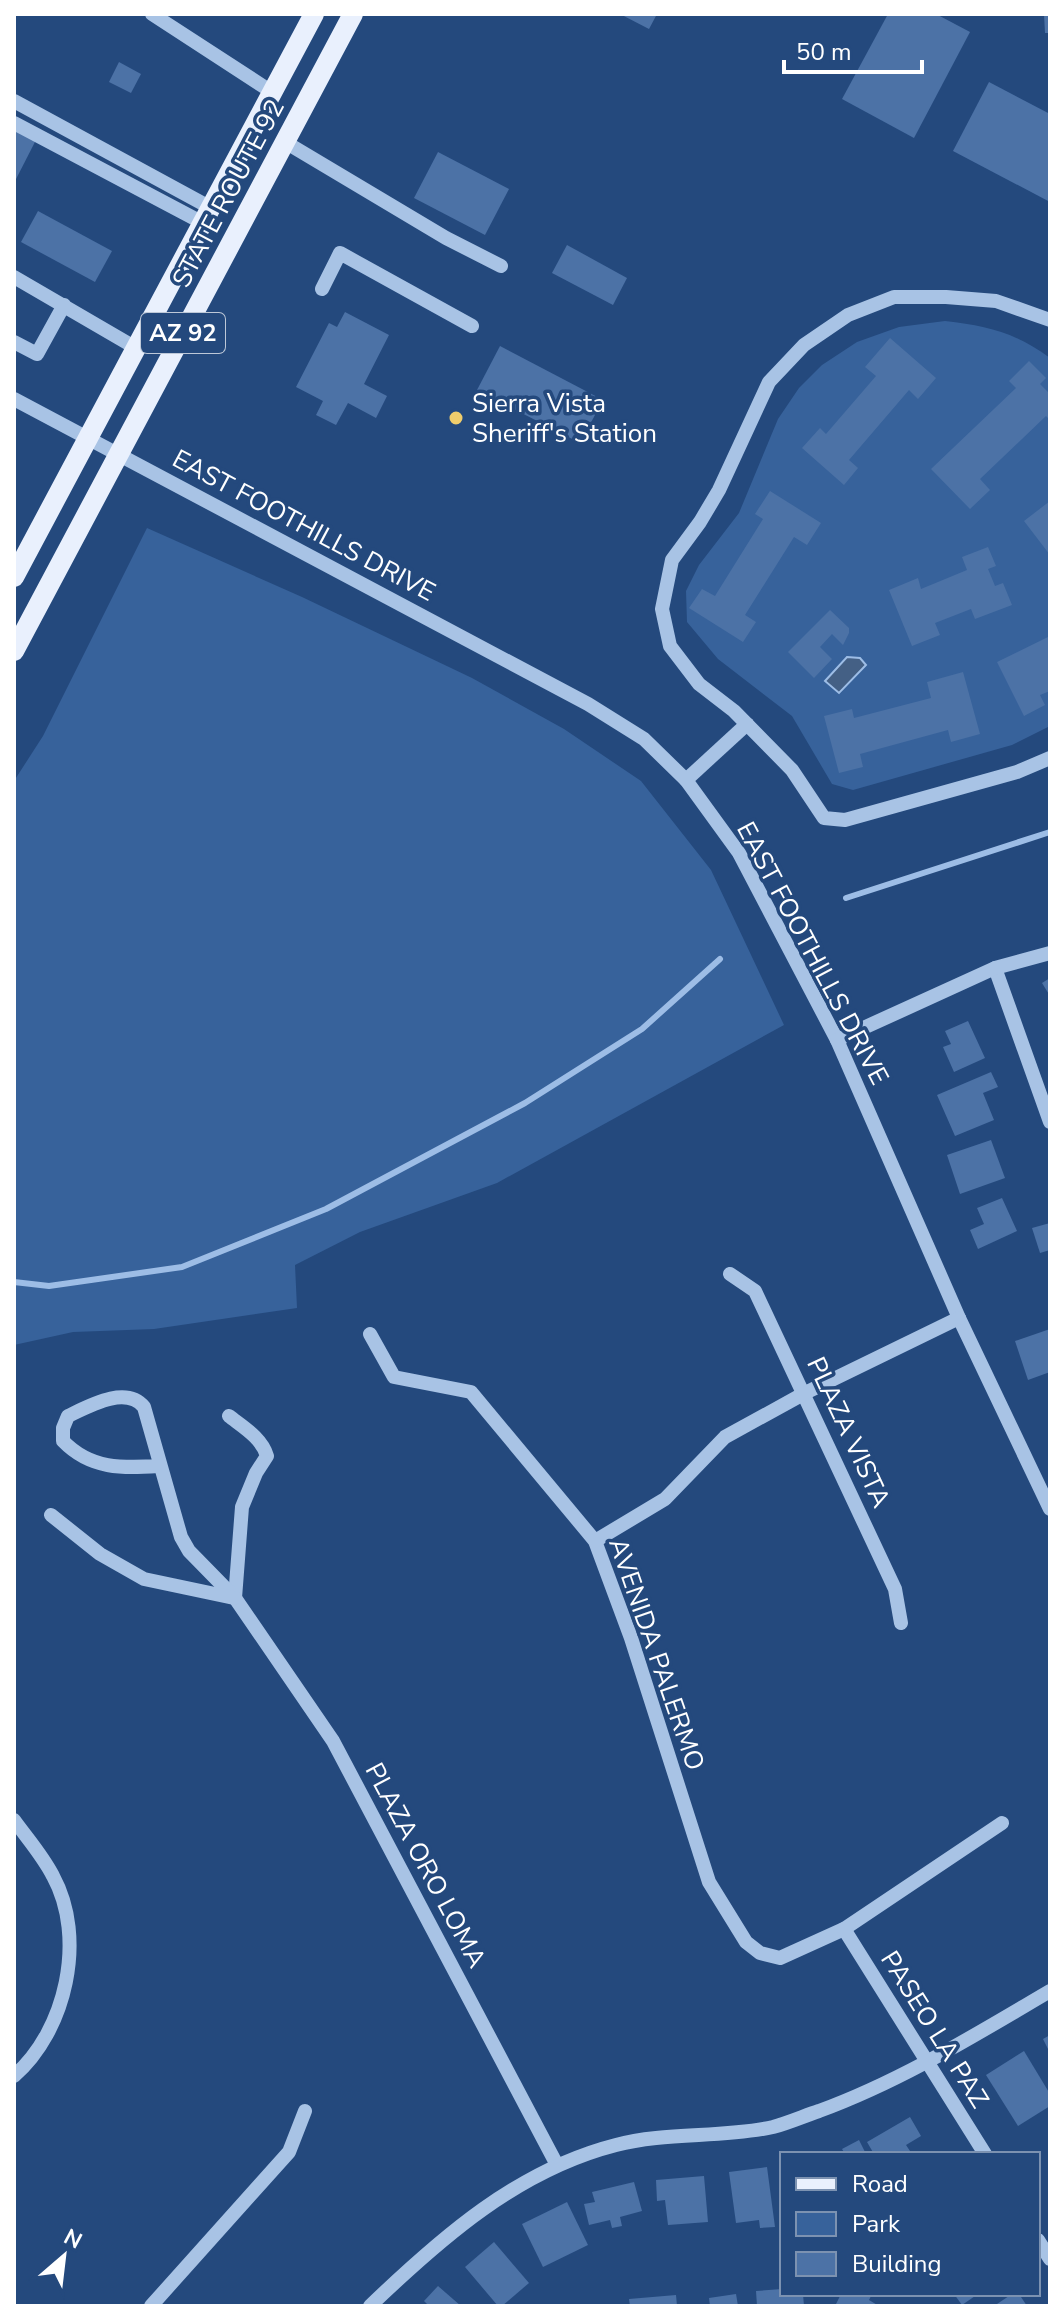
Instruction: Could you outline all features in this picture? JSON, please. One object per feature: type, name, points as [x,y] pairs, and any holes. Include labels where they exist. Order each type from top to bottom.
[{"type":"main road","name":"STATE ROUTE 92","points":[[14,651],[353,14]]},
{"type":"main road","name":"STATE ROUTE 92","points":[[14,577],[207,216],[310,15]]},
{"type":"street","points":[[152,14],[272,92]]},
{"type":"street","points":[[14,101],[207,216]]},
{"type":"street","points":[[14,123],[207,216]]},
{"type":"street","points":[[285,142],[446,238],[501,266]]},
{"type":"street","points":[[322,289],[340,253],[472,326]]},
{"type":"street","points":[[14,277],[136,348]]},
{"type":"street","points":[[1050,320],[996,301],[894,297],[848,315],[804,345],[769,382],[719,490],[672,560],[662,609],[670,646],[699,684],[747,724],[792,770],[824,818],[845,820],[1017,772],[1050,758]]},
{"type":"street","points":[[14,342],[37,354],[64,305]]},
{"type":"street","name":"EAST FOOTHILLS DRIVE","points":[[14,399],[588,704],[644,739],[686,780],[739,853],[837,1040],[959,1318],[1050,1509]]},
{"type":"street","points":[[686,780],[747,724]]},
{"type":"street","points":[[837,1040],[995,968],[1050,953]]},
{"type":"street","points":[[995,968],[1050,1122]]},
{"type":"street","name":"PLAZA VISTA","points":[[730,1274],[755,1291],[805,1393],[895,1589],[901,1623]]},
{"type":"street","points":[[595,1541],[665,1499],[725,1437],[805,1393],[959,1318]]},
{"type":"street","name":"AVENIDA PALERMO","points":[[370,1334],[394,1377],[471,1392],[595,1541],[631,1638],[709,1882],[746,1942],[760,1953],[780,1958],[844,1929]]},
{"type":"street","name":"PLAZA ORO LOMA","points":[[160,1466],[134,1468],[92,1463],[63,1441],[63,1428],[68,1416],[94,1404],[125,1396],[138,1399],[144,1407],[181,1537],[189,1551],[235,1598],[333,1741],[557,2165]]},
{"type":"street","points":[[51,1515],[100,1554],[144,1579],[235,1598],[242,1507],[267,1456],[265,1448],[254,1436],[229,1416]]},
{"type":"street","points":[[14,1820],[54,1877],[69,1923],[70,1971],[54,2020],[24,2068],[14,2076]]},
{"type":"street","points":[[844,1929],[1002,1823]]},
{"type":"street","name":"PASEO LA PAZ","points":[[844,1929],[984,2152]]},
{"type":"street","points":[[370,2306],[426,2252],[482,2208],[557,2165],[618,2144],[773,2127],[851,2099],[928,2062],[1050,1991]]},
{"type":"street","points":[[151,2306],[289,2152],[305,2111]]},
{"type":"green space","points":[[945,321],[1000,332],[1025,342],[1050,358],[1050,726],[1012,745],[853,790],[832,784],[792,716],[718,659],[687,622],[686,591],[699,565],[739,513],[778,419],[799,388],[822,365],[857,342],[899,327]]},
{"type":"green space","points":[[147,528],[472,678],[564,729],[641,781],[711,870],[784,1025],[497,1183],[360,1232],[295,1265],[297,1308],[154,1329],[73,1332],[14,1345],[14,781],[43,736]]},
{"type":"shaded area","points":[[847,657],[860,658],[866,665],[839,693],[825,681]]},
{"type":"building","points":[[620,14],[657,14],[649,29]]},
{"type":"building","points":[[888,14],[936,14],[970,32],[914,138],[842,99]]},
{"type":"building","points":[[1044,14],[1050,14],[1050,33],[1045,33]]},
{"type":"building","points":[[119,62],[141,74],[131,93],[109,82]]},
{"type":"building","points":[[989,82],[1050,114],[1050,202],[953,151]]},
{"type":"building","points":[[14,126],[37,138],[14,183]]},
{"type":"building","points":[[438,152],[509,189],[485,235],[414,198]]},
{"type":"building","points":[[38,211],[112,251],[95,282],[21,242]]},
{"type":"building","points":[[567,245],[627,278],[613,305],[552,273]]},
{"type":"building","points":[[345,312],[389,335],[364,384],[387,396],[376,418],[348,403],[336,425],[316,415],[323,401],[296,387],[329,323],[337,327]]},
{"type":"building","points":[[890,338],[936,378],[918,399],[909,390],[849,460],[858,468],[844,485],[802,448],[820,428],[826,434],[876,376],[865,367]]},
{"type":"building","points":[[500,346],[603,400],[580,443],[477,390]]},
{"type":"building","points":[[1029,361],[1046,378],[1040,384],[1050,394],[1050,420],[1046,416],[980,479],[990,490],[970,509],[931,469],[1016,388],[1009,381]]},
{"type":"building","points":[[770,491],[821,523],[807,545],[794,537],[745,615],[756,622],[743,642],[689,608],[702,589],[715,596],[763,519],[755,514]]},
{"type":"building","points":[[1050,501],[1050,555],[1024,521]]},
{"type":"building","points":[[988,547],[996,566],[988,569],[995,586],[1003,583],[1012,605],[975,619],[971,609],[935,623],[940,635],[912,646],[889,590],[918,578],[921,589],[967,570],[962,557]]},
{"type":"building","points":[[830,610],[849,628],[849,633],[843,645],[832,634],[820,647],[832,659],[814,678],[788,652]]},
{"type":"building","points":[[1050,636],[1050,691],[1040,695],[1045,705],[1024,716],[997,662]]},
{"type":"building","points":[[963,672],[980,734],[951,742],[948,730],[860,754],[863,767],[839,773],[824,716],[852,709],[854,718],[931,698],[927,682]]},
{"type":"building","points":[[1050,978],[1050,996],[1042,983]]},
{"type":"building","points":[[968,1021],[985,1058],[954,1072],[943,1047],[951,1044],[945,1031]]},
{"type":"building","points":[[991,1072],[998,1087],[983,1093],[994,1120],[955,1136],[937,1095]]},
{"type":"building","points":[[991,1140],[1005,1178],[960,1194],[947,1155]]},
{"type":"building","points":[[1002,1198],[1017,1231],[978,1249],[970,1230],[984,1224],[977,1208]]},
{"type":"building","points":[[1050,1223],[1050,1250],[1040,1253],[1032,1228]]},
{"type":"building","points":[[1050,1329],[1050,1372],[1028,1380],[1015,1341]]},
{"type":"building","points":[[1050,2035],[1050,2053],[1043,2039]]},
{"type":"building","points":[[1024,2051],[1050,2094],[1050,2106],[1018,2126],[986,2075]]},
{"type":"building","points":[[910,2117],[921,2136],[906,2145],[911,2152],[873,2152],[867,2142]]},
{"type":"building","points":[[859,2140],[865,2152],[844,2152],[842,2149]]},
{"type":"building","points":[[767,2167],[775,2227],[760,2228],[759,2220],[736,2223],[729,2172]]},
{"type":"building","points":[[704,2176],[708,2222],[668,2225],[665,2200],[657,2201],[656,2180]]},
{"type":"building","points":[[634,2182],[642,2211],[620,2217],[622,2226],[612,2228],[610,2220],[589,2225],[584,2204],[595,2202],[592,2192]]},
{"type":"building","points":[[567,2202],[588,2245],[543,2267],[522,2224]]},
{"type":"building","points":[[494,2242],[529,2283],[502,2306],[498,2306],[465,2267]]},
{"type":"building","points":[[438,2286],[461,2306],[429,2306],[424,2301]]},
{"type":"building","points":[[780,2289],[780,2296],[803,2296],[804,2306],[757,2306],[756,2291]]},
{"type":"building","points":[[736,2294],[738,2306],[710,2306],[709,2298]]},
{"type":"building","points":[[676,2295],[677,2306],[630,2306],[629,2299]]},
{"type":"building","points":[[840,2296],[871,2296],[869,2300],[879,2306],[835,2306]]},
{"type":"building","points":[[955,2296],[975,2296],[962,2305]]},
{"type":"building","points":[[1009,2296],[1020,2296],[1027,2306],[994,2306]]},
{"type":"waterway","points":[[846,898],[1050,832]]},
{"type":"waterway","points":[[14,1282],[49,1286],[182,1267],[326,1209],[525,1103],[642,1029],[720,959]]},
{"type":"place","name":"Sierra Vista Sheriff's Station","points":[[456,418]]}]
